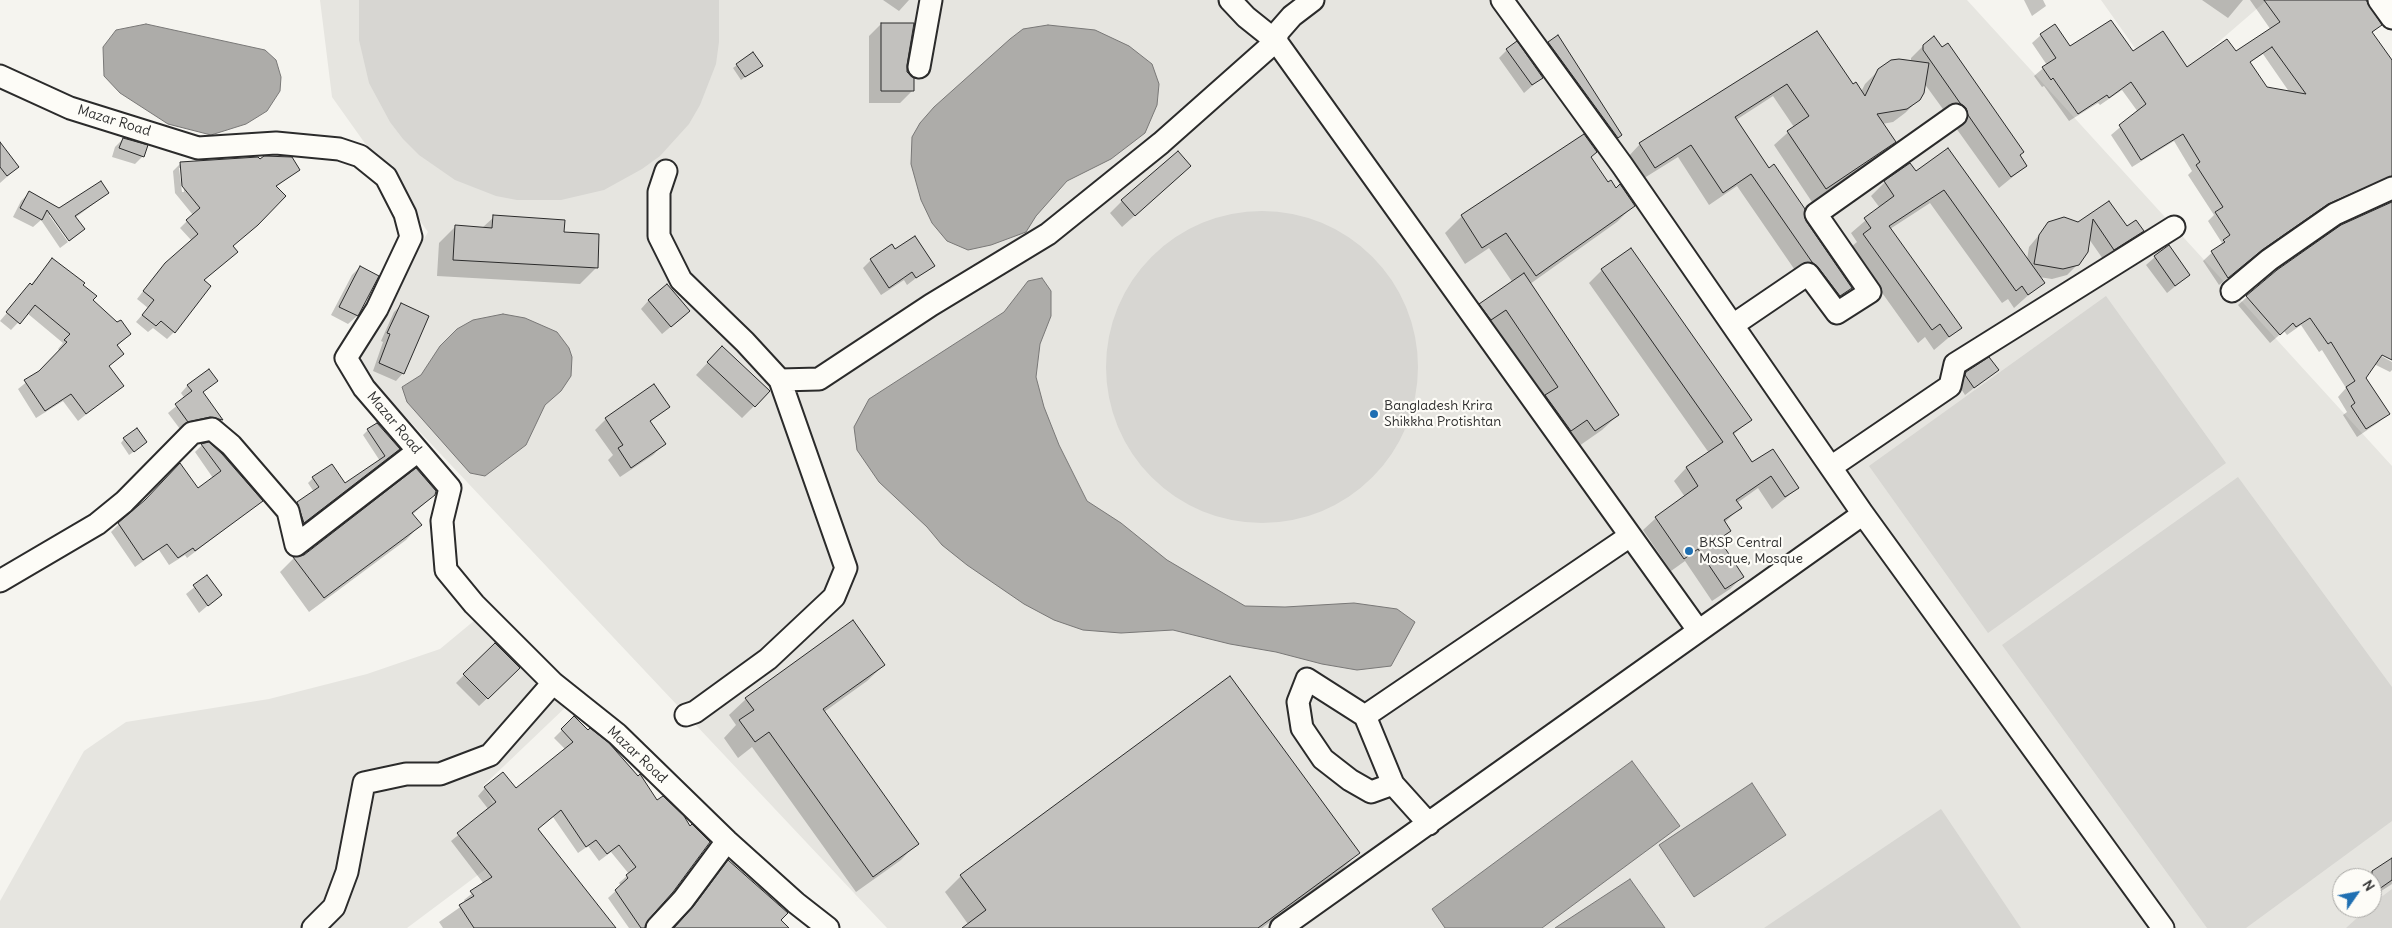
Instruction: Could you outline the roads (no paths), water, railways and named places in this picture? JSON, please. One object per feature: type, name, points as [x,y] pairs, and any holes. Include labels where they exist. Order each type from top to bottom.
[{"type":"street","points":[[919,67],[932,0]]},
{"type":"street","points":[[1230,0],[1246,17],[1276,41],[1698,630]]},
{"type":"street","points":[[780,380],[819,379],[931,306],[1048,234],[1161,143],[1276,41],[1278,32],[1292,16],[1313,0]]},
{"type":"street","points":[[1502,0],[1622,165],[1863,514],[2163,928]]},
{"type":"street","points":[[2379,0],[2392,18]]},
{"type":"street","name":"Mazar Road","points":[[0,76],[70,108],[198,148],[276,143],[339,149],[360,156],[386,177],[405,214],[411,238],[377,309],[346,358],[364,388],[450,488],[442,521],[446,570],[474,604],[553,683],[617,734],[727,841],[796,903],[828,928]]},
{"type":"street","points":[[1733,326],[1808,274],[1837,314],[1870,292],[1816,214],[1956,115]]},
{"type":"street","points":[[666,171],[659,192],[659,236],[681,280],[745,342],[780,380],[846,568],[834,597],[768,658],[695,712],[686,715]]},
{"type":"street","points":[[2232,291],[2269,260],[2335,214],[2392,188]]},
{"type":"street","points":[[1831,467],[1950,386],[1954,364],[2174,227]]},
{"type":"street","points":[[0,581],[97,524],[124,502],[192,433],[212,429],[231,445],[288,511],[296,544],[418,451]]},
{"type":"street","points":[[1281,928],[1863,514]]},
{"type":"street","points":[[1365,716],[1630,536]]},
{"type":"street","points":[[1393,784],[1371,792],[1350,780],[1324,759],[1302,728],[1298,702],[1307,680],[1365,716],[1393,784],[1429,824]]},
{"type":"street","points":[[313,928],[334,907],[347,872],[364,783],[406,774],[440,774],[490,755],[553,683]]},
{"type":"street","points":[[657,928],[682,900],[727,841]]},
{"type":"place","name":"Bangladesh Krira Shikkha Protishtan","points":[[1374,414]]},
{"type":"place","name":"BKSP Central Mosque, Mosque","points":[[1689,551]]}]
